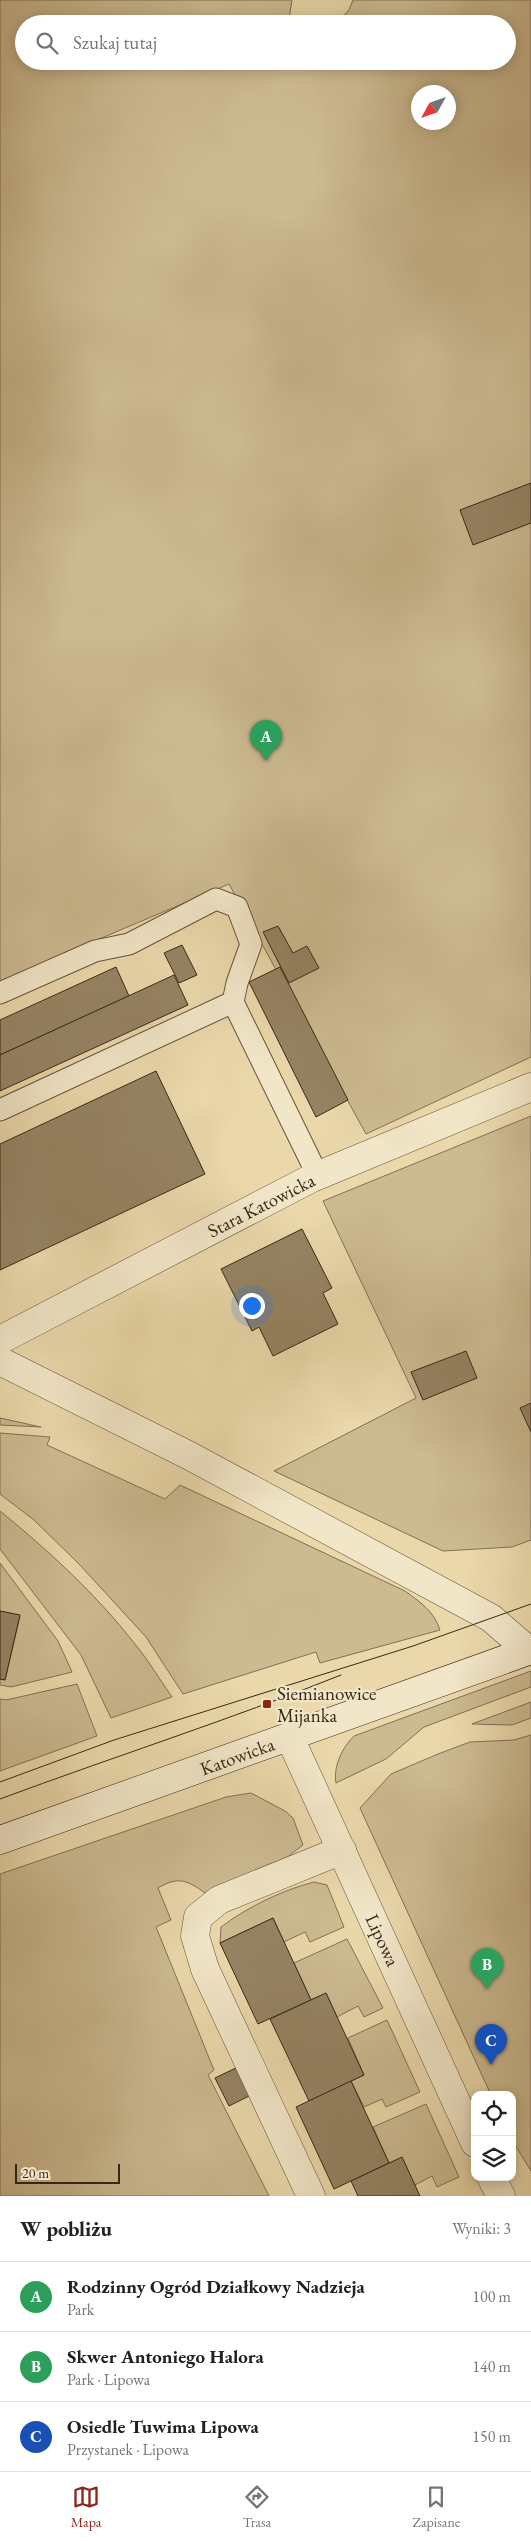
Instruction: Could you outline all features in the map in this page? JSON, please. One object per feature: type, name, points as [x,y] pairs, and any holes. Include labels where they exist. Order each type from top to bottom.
[{"type":"street","name":"Stara Katowicka","points":[[0,1340],[318,1176],[531,1088]]},
{"type":"street","points":[[0,1361],[188,1455],[492,1618],[530,1650]]},
{"type":"street","name":"Katowicka","points":[[0,1840],[290,1738],[530,1650]]},
{"type":"street","name":"Lipowa","points":[[290,1738],[472,2136]]},
{"type":"street","points":[[311,2196],[205,1969],[195,1936],[198,1917],[218,1900],[342,1850]]},
{"type":"street","points":[[494,2181],[501,2196]]},
{"type":"lane","points":[[0,993],[95,952],[129,944],[216,899],[237,907],[251,944],[236,983],[233,1002],[318,1176]]},
{"type":"lane","points":[[0,1110],[233,1002]]},
{"type":"shaded area","points":[[0,0],[292,0],[290,15],[15,15],[15,70],[516,70],[516,15],[344,15],[349,10],[353,0],[531,0],[531,1057],[366,1134],[229,884],[0,981]]},
{"type":"shaded area","points":[[531,1116],[531,1540],[512,1547],[443,1551],[274,1471],[416,1398],[323,1201]]},
{"type":"shaded area","points":[[0,1418],[41,1427],[0,1425]]},
{"type":"shaded area","points":[[0,1433],[50,1437],[47,1445],[165,1499],[180,1485],[405,1591],[430,1612],[440,1630],[320,1663],[316,1652],[183,1694],[146,1637],[79,1564],[34,1520],[0,1494]]},
{"type":"shaded area","points":[[0,1511],[54,1557],[88,1590],[140,1650],[172,1697],[111,1718],[81,1655],[0,1549]]},
{"type":"shaded area","points":[[0,1563],[58,1641],[72,1672],[11,1687],[0,1685],[0,1679],[5,1680],[20,1616],[0,1611]]},
{"type":"shaded area","points":[[531,1671],[531,1687],[424,1727],[386,1759],[336,1783],[335,1777],[339,1758],[354,1736]]},
{"type":"shaded area","points":[[77,1684],[97,1736],[0,1771],[0,1699],[6,1700]]},
{"type":"shaded area","points":[[531,1702],[531,1718],[512,1725],[472,1724]]},
{"type":"shaded area","points":[[531,1735],[531,2171],[516,2147],[516,2091],[489,2091],[360,1808],[391,1774],[470,1742],[514,1740]]},
{"type":"shaded area","points":[[251,1793],[285,1811],[293,1818],[303,1845],[286,1858],[205,1893],[193,1885],[182,1881],[165,1884],[158,1888],[171,1920],[156,1927],[214,2070],[208,2075],[269,2196],[0,2196],[0,1874],[226,1797]]},
{"type":"shaded area","points":[[314,1882],[327,1885],[344,1927],[310,1942],[305,1932],[284,1942],[273,1918],[220,1943],[221,1927],[231,1920],[277,1895]]},
{"type":"shaded area","points":[[347,1939],[383,2008],[364,2017],[358,2006],[337,2017],[326,1993],[311,2000],[294,1963]]},
{"type":"shaded area","points":[[387,2020],[420,2092],[386,2107],[382,2099],[364,2107],[351,2081],[364,2075],[348,2038]]},
{"type":"shaded area","points":[[426,2104],[459,2177],[437,2187],[432,2176],[415,2185],[402,2158],[389,2163],[373,2127]]},
{"type":"building","points":[[531,483],[531,523],[473,545],[460,510]]},
{"type":"building","points":[[278,926],[293,953],[307,946],[319,968],[289,983],[263,932]]},
{"type":"building","points":[[182,945],[197,975],[179,983],[164,953]]},
{"type":"building","points":[[116,967],[129,996],[0,1055],[0,1020]]},
{"type":"building","points":[[280,967],[348,1100],[316,1117],[249,982]]},
{"type":"building","points":[[174,975],[188,1005],[0,1091],[0,1055]]},
{"type":"building","points":[[156,1071],[205,1174],[0,1270],[0,1144]]},
{"type":"building","points":[[302,1229],[332,1288],[323,1293],[338,1324],[273,1356],[259,1327],[252,1331],[221,1269]]},
{"type":"building","points":[[466,1351],[477,1378],[423,1400],[411,1372]]},
{"type":"building","points":[[531,1403],[531,1432],[520,1408]]},
{"type":"building","points":[[0,1611],[20,1615],[5,1680],[0,1679]]},
{"type":"building","points":[[273,1918],[311,2000],[258,2024],[220,1943]]},
{"type":"building","points":[[326,1993],[364,2075],[309,2101],[270,2019]]},
{"type":"building","points":[[240,2066],[253,2094],[229,2106],[215,2078]]},
{"type":"building","points":[[351,2081],[389,2163],[334,2189],[296,2107]]},
{"type":"building","points":[[402,2157],[420,2196],[358,2196],[351,2181]]},
{"type":"tram line","points":[[0,1782],[114,1740],[413,1646],[531,1604]]},
{"type":"tram line","points":[[0,1799],[341,1675]]},
{"type":"place","name":"Rodzinny Ogród Działkowy Nadzieja","points":[[266,761]]},
{"type":"place","name":"Siemianowice Mijanka","points":[[267,1704]]},
{"type":"place","name":"Skwer Antoniego Halora","points":[[487,1989]]},
{"type":"place","name":"Osiedle Tuwima Lipowa","points":[[491,2065]]}]
